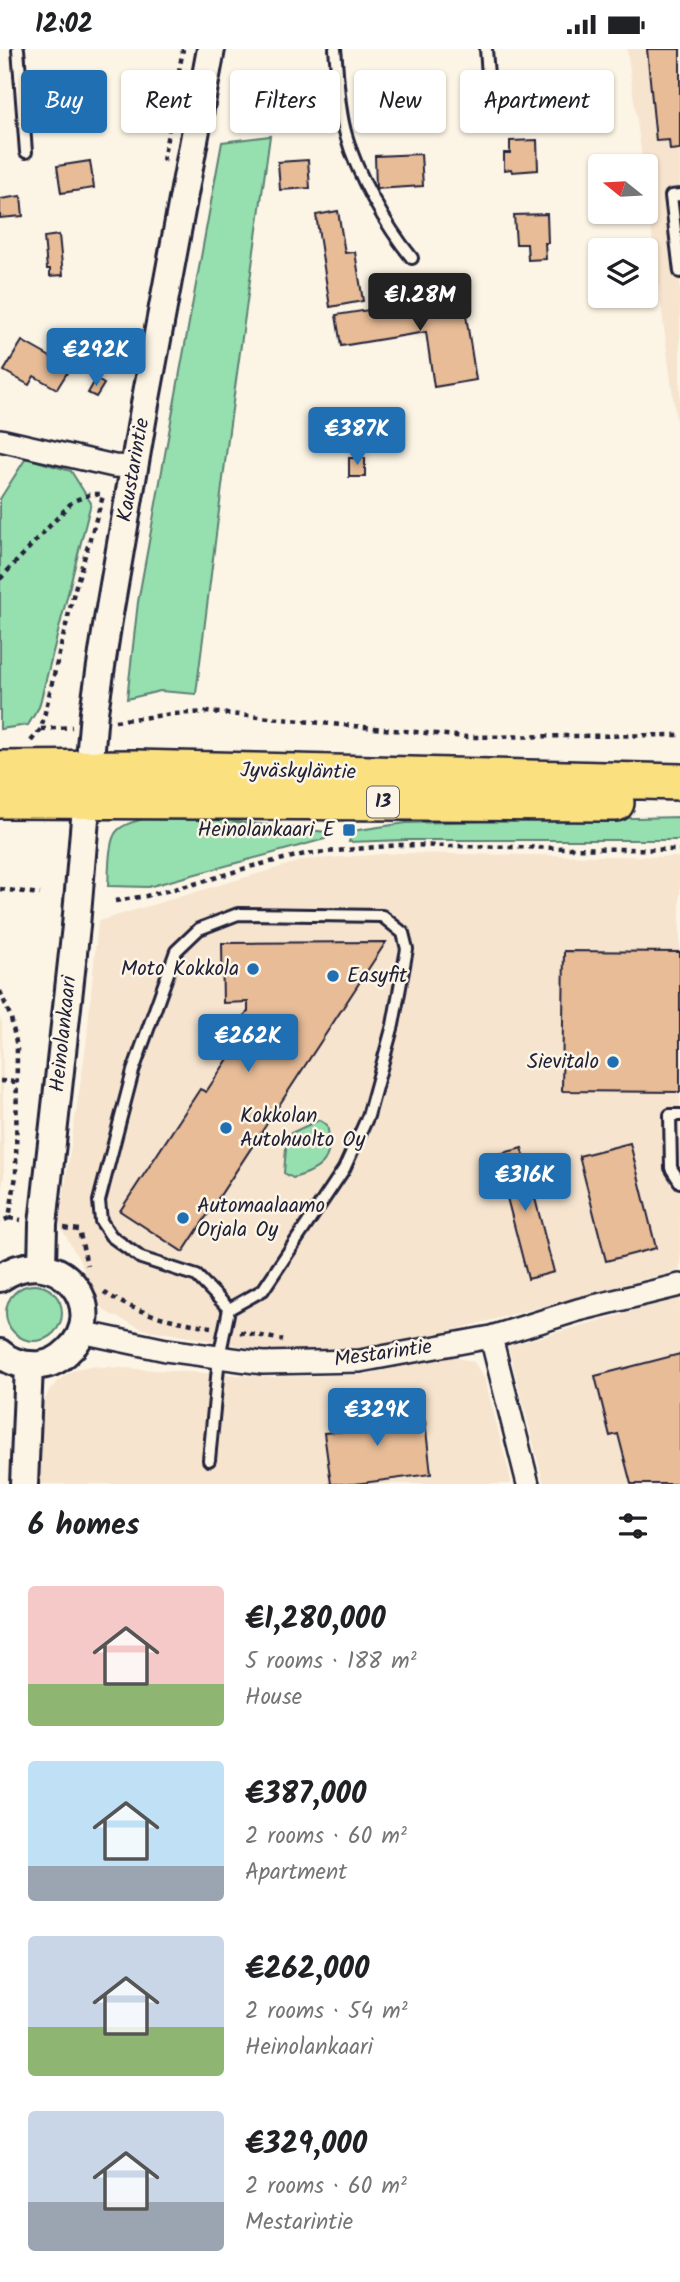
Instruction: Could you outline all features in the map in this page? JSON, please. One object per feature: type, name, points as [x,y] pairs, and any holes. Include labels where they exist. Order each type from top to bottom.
[{"type":"highway","name":"Jyväskyläntie","points":[[0,769],[87,785],[653,803],[680,801]]},
{"type":"highway","name":"Jyväskyläntie","points":[[0,800],[87,785],[680,782]]},
{"type":"street","name":"Kaustarintie","points":[[87,785],[125,467],[211,49]]},
{"type":"street","points":[[0,440],[125,467]]},
{"type":"street","name":"Heinolankaari","points":[[42,1266],[43,1224],[76,926],[87,785]]},
{"type":"street","points":[[0,1278],[11,1270],[26,1266],[42,1266],[56,1270],[77,1290],[83,1311],[81,1332],[73,1347],[61,1358],[46,1365],[29,1366],[16,1363],[0,1353]]},
{"type":"street","name":"Mestarintie","points":[[81,1332],[166,1350],[263,1363],[360,1361],[491,1337],[578,1310],[680,1285]]},
{"type":"street","points":[[491,1337],[528,1484]]},
{"type":"street","points":[[24,1484],[29,1366]]},
{"type":"lane","points":[[18,49],[26,152]]},
{"type":"lane","points":[[335,49],[346,135],[374,200],[412,258]]},
{"type":"lane","points":[[486,49],[488,70]]},
{"type":"lane","points":[[676,196],[680,272]]},
{"type":"lane","points":[[209,1459],[219,1357],[229,1309],[262,1290],[344,1169],[368,1116],[393,1025],[407,949],[403,933],[382,916],[238,913],[199,929],[176,951],[133,1071],[99,1201],[101,1221],[111,1236],[141,1258],[197,1276],[229,1309]]},
{"type":"lane","points":[[680,1115],[670,1115],[671,1167],[680,1182]]},
{"type":"path","points":[[162,171],[183,49]]},
{"type":"path","points":[[125,467],[104,494],[74,592],[41,729],[93,725],[173,713],[208,712],[467,737],[680,735]]},
{"type":"path","points":[[0,579],[73,501],[91,494],[104,494]]},
{"type":"path","points":[[115,901],[146,896],[305,854],[398,845],[680,850]]},
{"type":"path","points":[[0,889],[40,894]]},
{"type":"path","points":[[0,991],[11,1018],[17,1047],[16,1176],[9,1218],[0,1223]]},
{"type":"path","points":[[0,1080],[16,1082]]},
{"type":"path","points":[[79,1230],[88,1270]]},
{"type":"path","points":[[95,1285],[121,1304],[139,1311],[294,1343],[320,1362]]},
{"type":"shaded area","points":[[627,49],[680,49],[680,451],[658,281],[658,238],[652,238],[651,224],[658,224],[658,154],[641,154]]},
{"type":"shaded area","points":[[398,853],[680,857],[680,1270],[446,1332],[365,1349],[282,1353],[143,1329],[108,1313],[95,1301],[81,1263],[59,1224],[86,1046],[98,921],[304,860]]},
{"type":"shaded area","points":[[0,1018],[4,1177],[0,1197]]},
{"type":"shaded area","points":[[680,1298],[680,1484],[544,1484],[508,1346]]},
{"type":"shaded area","points":[[451,1356],[474,1362],[485,1379],[512,1484],[37,1484],[43,1403],[50,1389],[76,1369],[90,1366],[272,1377],[362,1375]]},
{"type":"green space","points":[[270,136],[196,694],[160,691],[127,699],[138,602],[222,142]]},
{"type":"green space","points":[[26,458],[71,471],[91,503],[39,707],[28,725],[0,729],[0,499]]},
{"type":"green space","points":[[154,816],[186,816],[326,832],[325,839],[148,887],[108,886],[110,849],[114,835],[125,825]]},
{"type":"green space","points":[[680,817],[680,840],[349,842],[352,831],[406,823]]},
{"type":"green space","points":[[319,1120],[327,1125],[328,1154],[312,1171],[293,1178],[284,1173],[287,1135]]},
{"type":"green space","points":[[29,1285],[39,1285],[54,1293],[60,1302],[60,1324],[54,1333],[39,1341],[29,1341],[11,1329],[6,1318],[6,1308],[18,1290]]},
{"type":"building","points":[[647,49],[680,49],[680,149],[670,150],[669,140],[656,141]]},
{"type":"building","points":[[537,140],[538,170],[504,170],[504,153],[510,153],[510,141]]},
{"type":"building","points":[[421,154],[423,186],[376,189],[375,156]]},
{"type":"building","points":[[308,160],[310,188],[280,190],[278,162]]},
{"type":"building","points":[[90,161],[94,188],[61,193],[57,166]]},
{"type":"building","points":[[21,196],[23,216],[0,218],[0,199]]},
{"type":"building","points":[[338,211],[345,253],[355,252],[363,301],[330,307],[316,215]]},
{"type":"building","points":[[547,214],[546,259],[528,260],[527,244],[516,244],[514,215]]},
{"type":"building","points":[[59,235],[63,275],[50,276],[44,237]]},
{"type":"building","points":[[421,290],[423,302],[463,296],[476,380],[434,387],[426,332],[341,346],[336,315],[408,304],[407,292]]},
{"type":"building","points":[[22,341],[70,368],[57,389],[34,376],[29,385],[4,371]]},
{"type":"building","points":[[96,379],[104,384],[96,397],[88,393]]},
{"type":"building","points":[[349,458],[365,458],[365,477],[349,477]]},
{"type":"building","points":[[386,942],[183,1252],[120,1211],[200,1089],[206,1092],[249,1027],[241,1022],[248,1011],[248,1002],[223,1003],[222,943]]},
{"type":"building","points":[[564,951],[680,952],[680,1092],[562,1091]]},
{"type":"building","points":[[630,1143],[656,1248],[606,1261],[579,1156]]},
{"type":"building","points":[[522,1148],[554,1272],[528,1279],[496,1155]]},
{"type":"building","points":[[680,1354],[680,1484],[631,1484],[618,1434],[610,1436],[595,1376]]},
{"type":"building","points":[[402,1405],[404,1423],[425,1421],[431,1474],[355,1484],[331,1484],[324,1433],[345,1431],[342,1413]]},
{"type":"place","name":"Heinolankaari E","points":[[349,830]]},
{"type":"place","name":"Moto Kokkola","points":[[253,969]]},
{"type":"place","name":"Easyfit","points":[[333,976]]},
{"type":"place","name":"Sievitalo","points":[[613,1062]]},
{"type":"place","name":"Kokkolan Autohuolto Oy","points":[[226,1128]]},
{"type":"place","name":"Automaalaamo Orjala Oy","points":[[183,1218]]}]
